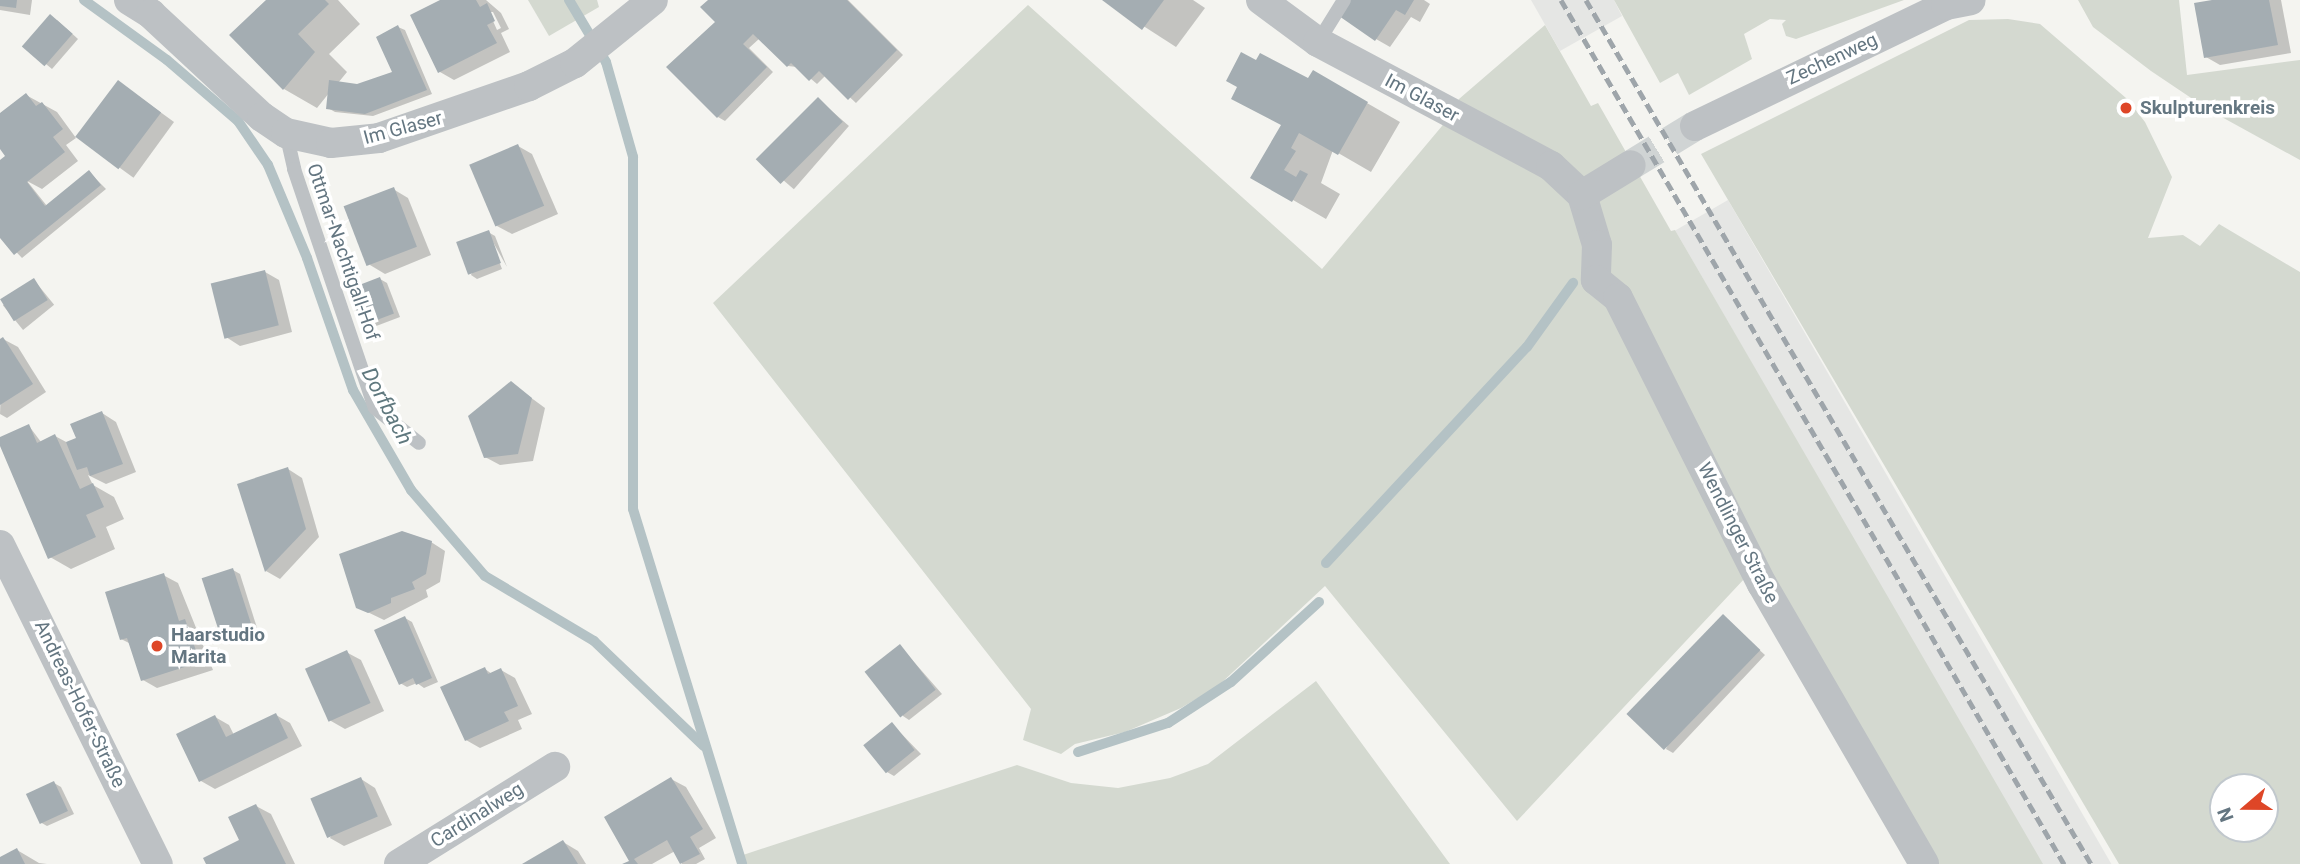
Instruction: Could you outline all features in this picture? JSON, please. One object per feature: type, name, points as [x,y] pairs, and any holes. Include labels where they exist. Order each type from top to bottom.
[{"type":"street","name":"Im Glaser","points":[[129,0],[286,133],[331,143],[379,138],[529,86],[575,63],[620,30],[653,0]]},
{"type":"street","name":"Im Glaser","points":[[1261,0],[1318,42],[1551,166],[1582,195]]},
{"type":"street","name":"Zechenweg","points":[[1695,126],[1946,5],[1971,0]]},
{"type":"street","points":[[1582,195],[1631,165]]},
{"type":"street","name":"Wendlinger Straße","points":[[1582,195],[1597,245],[1596,280],[1618,298],[1762,584],[1924,864]]},
{"type":"street","name":"Andreas-Hofer-Straße","points":[[0,545],[158,864]]},
{"type":"street","name":"Cardinalweg","points":[[398,864],[555,767]]},
{"type":"lane","points":[[1318,42],[1343,0]]},
{"type":"lane","name":"Ottmar-Nachtigall-Hof","points":[[286,133],[294,169],[375,408],[419,443]]},
{"type":"shaded area","points":[[528,0],[597,0],[599,7],[549,36]]},
{"type":"shaded area","points":[[1531,0],[1614,0],[1622,16],[1560,51]]},
{"type":"shaded area","points":[[1614,0],[1904,0],[1796,39],[1786,36],[1782,24],[1786,20],[1770,19],[1744,34],[1752,59],[1689,95],[1678,73],[1660,83]]},
{"type":"shaded area","points":[[2078,0],[2179,0],[2187,75],[2300,60],[2300,160],[2209,110],[2151,71],[2093,27]]},
{"type":"shaded area","points":[[1028,5],[1322,269],[1442,126],[1459,99],[1545,25],[1591,106],[1598,103],[1671,231],[1675,230],[2043,864],[1915,864],[1746,577],[1517,821],[1325,586],[1218,686],[1181,708],[1125,732],[1075,744],[1061,754],[1023,740],[1031,709],[713,303]]},
{"type":"shaded area","points":[[2008,19],[2040,24],[2126,98],[2145,122],[2172,177],[2148,238],[2183,235],[2200,246],[2219,224],[2300,272],[2300,864],[2119,864],[1701,154],[1969,20]]},
{"type":"shaded area","points":[[1728,200],[2111,864],[2041,864],[1675,230]]},
{"type":"shaded area","points":[[1316,681],[1450,864],[742,864],[740,856],[1017,765],[1071,783],[1118,788],[1170,778],[1208,764]]},
{"type":"building","points":[[0,0],[17,0],[16,8],[0,6]]},
{"type":"building","points":[[266,0],[325,0],[329,4],[298,34],[315,52],[283,90],[229,35]]},
{"type":"building","points":[[440,0],[476,0],[480,7],[487,3],[495,21],[487,25],[497,43],[438,73],[410,15]]},
{"type":"building","points":[[708,0],[847,0],[897,50],[848,100],[819,71],[809,81],[791,63],[787,67],[753,34],[743,44],[767,67],[717,118],[666,67],[715,22],[700,7]]},
{"type":"building","points":[[1102,0],[1164,0],[1142,30]]},
{"type":"building","points":[[1349,0],[1414,0],[1405,15],[1396,10],[1375,41],[1339,16]]},
{"type":"building","points":[[2212,0],[2269,0],[2278,45],[2204,58],[2194,3]]},
{"type":"building","points":[[50,14],[73,34],[44,66],[22,46]]},
{"type":"building","points":[[398,25],[427,90],[365,114],[326,109],[329,80],[357,84],[392,72],[376,37]]},
{"type":"building","points":[[1241,52],[1256,60],[1260,53],[1308,78],[1313,70],[1368,102],[1338,155],[1299,133],[1291,148],[1296,151],[1284,170],[1296,177],[1300,170],[1308,174],[1292,202],[1250,178],[1281,125],[1231,99],[1237,87],[1226,81]]},
{"type":"building","points":[[118,80],[161,112],[118,169],[75,137]]},
{"type":"building","points":[[26,93],[36,106],[42,102],[63,129],[53,137],[65,152],[27,182],[45,206],[89,170],[101,185],[14,255],[0,238],[0,160],[5,156],[0,149],[0,113]]},
{"type":"building","points":[[818,97],[843,122],[781,184],[756,159]]},
{"type":"building","points":[[518,144],[544,206],[495,226],[469,165]]},
{"type":"building","points":[[394,187],[417,247],[367,266],[344,206]]},
{"type":"building","points":[[489,230],[501,263],[468,275],[456,242]]},
{"type":"building","points":[[265,270],[279,325],[224,339],[211,284]]},
{"type":"building","points":[[380,277],[394,313],[362,326],[348,289]]},
{"type":"building","points":[[34,278],[48,300],[14,321],[0,299]]},
{"type":"building","points":[[3,337],[33,384],[0,405],[0,339]]},
{"type":"building","points":[[511,381],[532,398],[518,454],[484,458],[468,416]]},
{"type":"building","points":[[102,411],[123,464],[90,476],[87,467],[77,470],[66,442],[76,438],[70,424]]},
{"type":"building","points":[[29,424],[37,443],[55,434],[80,489],[93,483],[104,507],[86,515],[96,537],[48,559],[0,446],[0,437]]},
{"type":"building","points":[[288,467],[306,529],[265,572],[237,484]]},
{"type":"building","points":[[402,531],[432,541],[426,574],[412,582],[415,589],[391,598],[391,603],[368,613],[356,608],[339,554]]},
{"type":"building","points":[[233,568],[252,628],[221,638],[202,578]]},
{"type":"building","points":[[164,573],[179,621],[185,619],[200,662],[141,681],[127,638],[120,640],[105,592]]},
{"type":"building","points":[[1723,614],[1760,650],[1664,750],[1626,714]]},
{"type":"building","points":[[405,616],[432,678],[416,685],[413,678],[399,685],[374,630]]},
{"type":"building","points":[[900,644],[936,690],[900,717],[865,672]]},
{"type":"building","points":[[347,650],[371,703],[329,722],[305,669]]},
{"type":"building","points":[[485,667],[488,674],[501,668],[518,706],[504,712],[509,721],[465,741],[440,687]]},
{"type":"building","points":[[276,713],[288,738],[199,782],[176,734],[215,715],[226,737]]},
{"type":"building","points":[[892,722],[915,750],[886,773],[863,745]]},
{"type":"building","points":[[361,777],[378,817],[327,838],[310,798]]},
{"type":"building","points":[[671,777],[703,829],[690,837],[700,854],[680,864],[667,840],[634,859],[638,864],[622,864],[629,861],[604,817]]},
{"type":"building","points":[[54,781],[68,811],[40,824],[26,794]]},
{"type":"building","points":[[256,804],[286,864],[206,864],[203,858],[239,840],[228,817]]},
{"type":"building","points":[[563,840],[578,864],[522,864]]},
{"type":"building","points":[[17,848],[25,864],[0,864],[0,857]]},
{"type":"waterway","name":"Dorfbach","points":[[84,0],[167,60],[238,121],[268,165],[307,258],[353,390],[411,490],[485,576],[594,641],[704,746]]},
{"type":"waterway","name":"Dorfbach","points":[[569,0],[606,62],[633,157],[633,509],[742,864]]},
{"type":"waterway","points":[[1326,563],[1527,347],[1573,283]]},
{"type":"waterway","points":[[1078,752],[1168,723],[1231,682],[1319,602]]},
{"type":"tunnel","points":[[1631,165],[1695,126]]},
{"type":"railway","points":[[1561,0],[2064,864]]},
{"type":"railway","points":[[1586,0],[2091,864]]},
{"type":"place","name":"Skulpturenkreis","points":[[2126,108]]},
{"type":"place","name":"Haarstudio Marita","points":[[157,646]]}]
